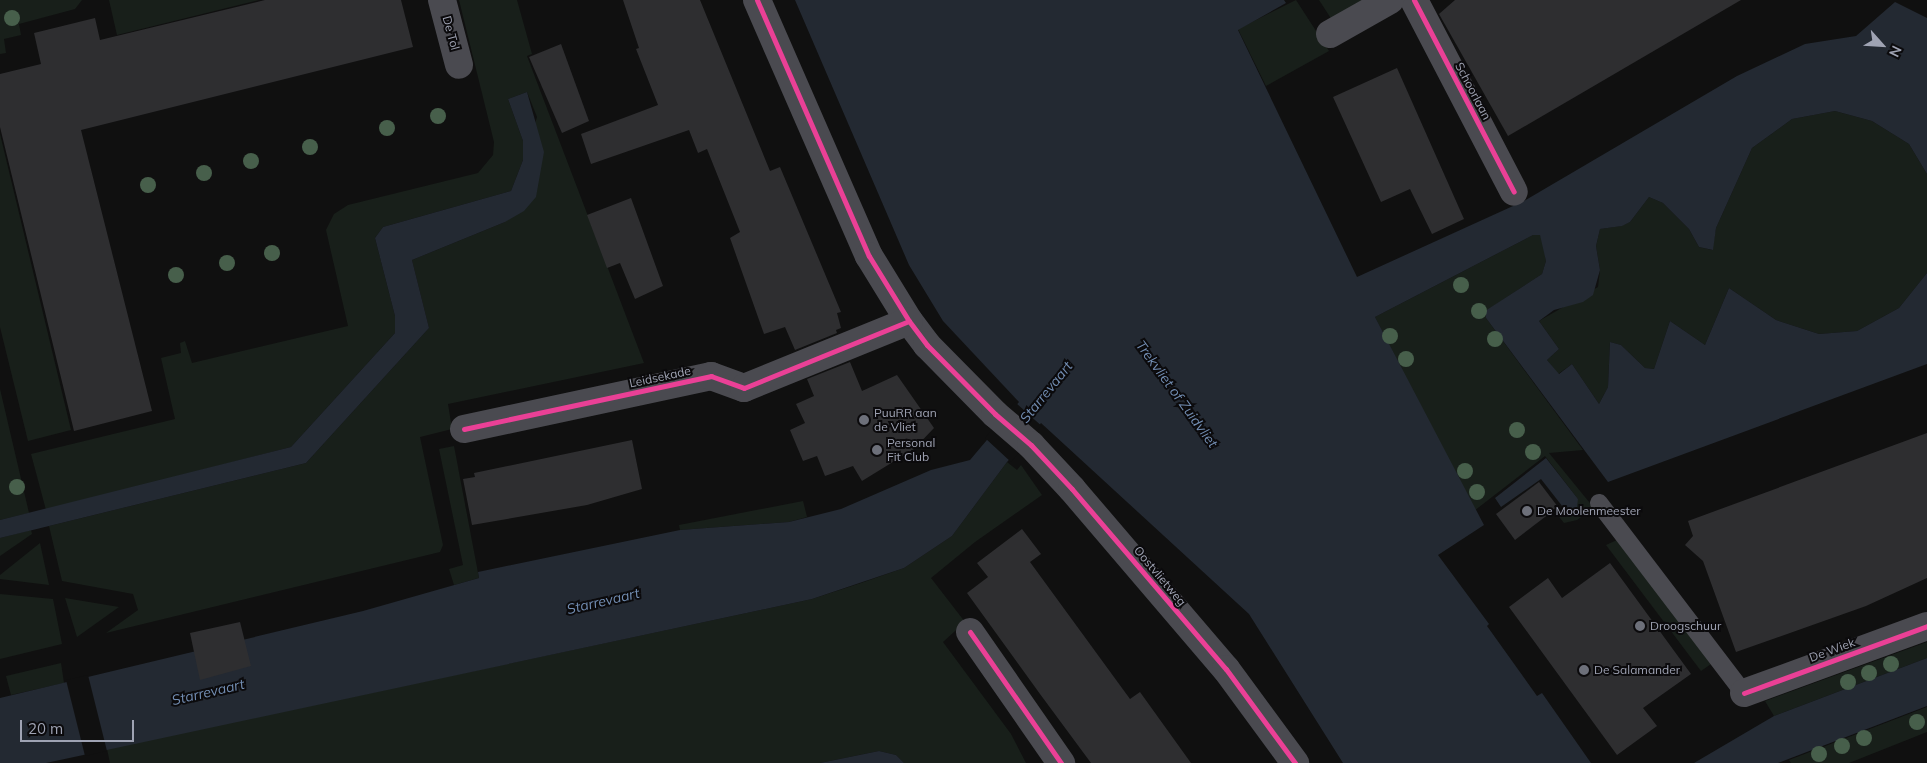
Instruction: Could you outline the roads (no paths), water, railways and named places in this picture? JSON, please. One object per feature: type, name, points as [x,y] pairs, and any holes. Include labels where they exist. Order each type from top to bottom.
[{"type":"street","name":"De Tol","points":[[442,0],[459,65]]},
{"type":"street","points":[[757,0],[870,256],[909,321]]},
{"type":"street","points":[[1330,34],[1390,0]]},
{"type":"street","name":"Schoorlaan","points":[[1414,0],[1514,192]]},
{"type":"street","name":"Oostvlietweg","points":[[909,321],[927,345],[995,414],[1031,445],[1226,669],[1295,763]]},
{"type":"street","name":"Leidsekade","points":[[464,429],[711,376],[744,388],[909,321]]},
{"type":"street","name":"De Wiek","points":[[1744,693],[1927,626]]},
{"type":"street","points":[[970,632],[1061,763]]},
{"type":"lane","name":"De Wiek","points":[[1599,503],[1744,693]]},
{"type":"water","points":[[795,0],[1284,0],[1286,3],[1238,30],[1357,277],[1524,201],[1737,76],[1805,44],[1856,36],[1895,2],[1927,18],[1927,174],[1909,144],[1872,121],[1835,111],[1792,119],[1752,148],[1716,228],[1713,250],[1699,247],[1689,229],[1663,203],[1649,197],[1630,222],[1622,226],[1600,229],[1596,246],[1600,270],[1593,295],[1583,302],[1554,310],[1539,321],[1559,349],[1547,360],[1559,374],[1572,364],[1599,404],[1608,387],[1610,342],[1621,345],[1645,368],[1654,369],[1670,321],[1705,345],[1729,288],[1776,320],[1819,334],[1857,331],[1899,308],[1927,273],[1927,364],[1608,482],[1486,318],[1485,311],[1542,274],[1546,261],[1540,235],[1533,235],[1375,317],[1484,525],[1438,555],[1489,624],[1487,626],[1537,696],[1542,693],[1591,763],[1343,763],[1249,614],[1041,423],[1007,462],[952,536],[904,568],[812,599],[46,763],[0,763],[0,698],[363,611],[479,578],[478,572],[680,530],[789,522],[841,509],[931,470],[970,460],[1019,402],[943,321],[909,265]]},
{"type":"water","points":[[527,92],[544,152],[536,197],[524,211],[505,222],[412,260],[429,328],[306,463],[0,538],[0,520],[291,447],[395,333],[395,316],[375,238],[383,227],[511,191],[523,160],[523,141],[508,99]]},
{"type":"water","points":[[1546,458],[1578,499],[1577,507],[1566,511],[1541,479],[1501,507],[1495,498]]},
{"type":"water","points":[[1927,658],[1927,706],[1778,763],[1694,763],[1774,716]]},
{"type":"water","points":[[879,751],[896,755],[904,763],[820,763]]},
{"type":"place","name":"PuuRR aan de Vliet","points":[[864,420]]},
{"type":"place","name":"Personal Fit Club","points":[[877,450]]},
{"type":"place","name":"De Moolenmeester","points":[[1527,511]]},
{"type":"place","name":"Droogschuur","points":[[1640,626]]},
{"type":"place","name":"De Salamander","points":[[1584,670]]},
{"type":"water label","name":"Starrevaart","points":[[1046,392]]},
{"type":"water label","name":"Trekvliet of Zuidvliet","points":[[1177,394]]},
{"type":"water label","name":"Starrevaart","points":[[603,601]]},
{"type":"water label","name":"Starrevaart","points":[[208,692]]}]
